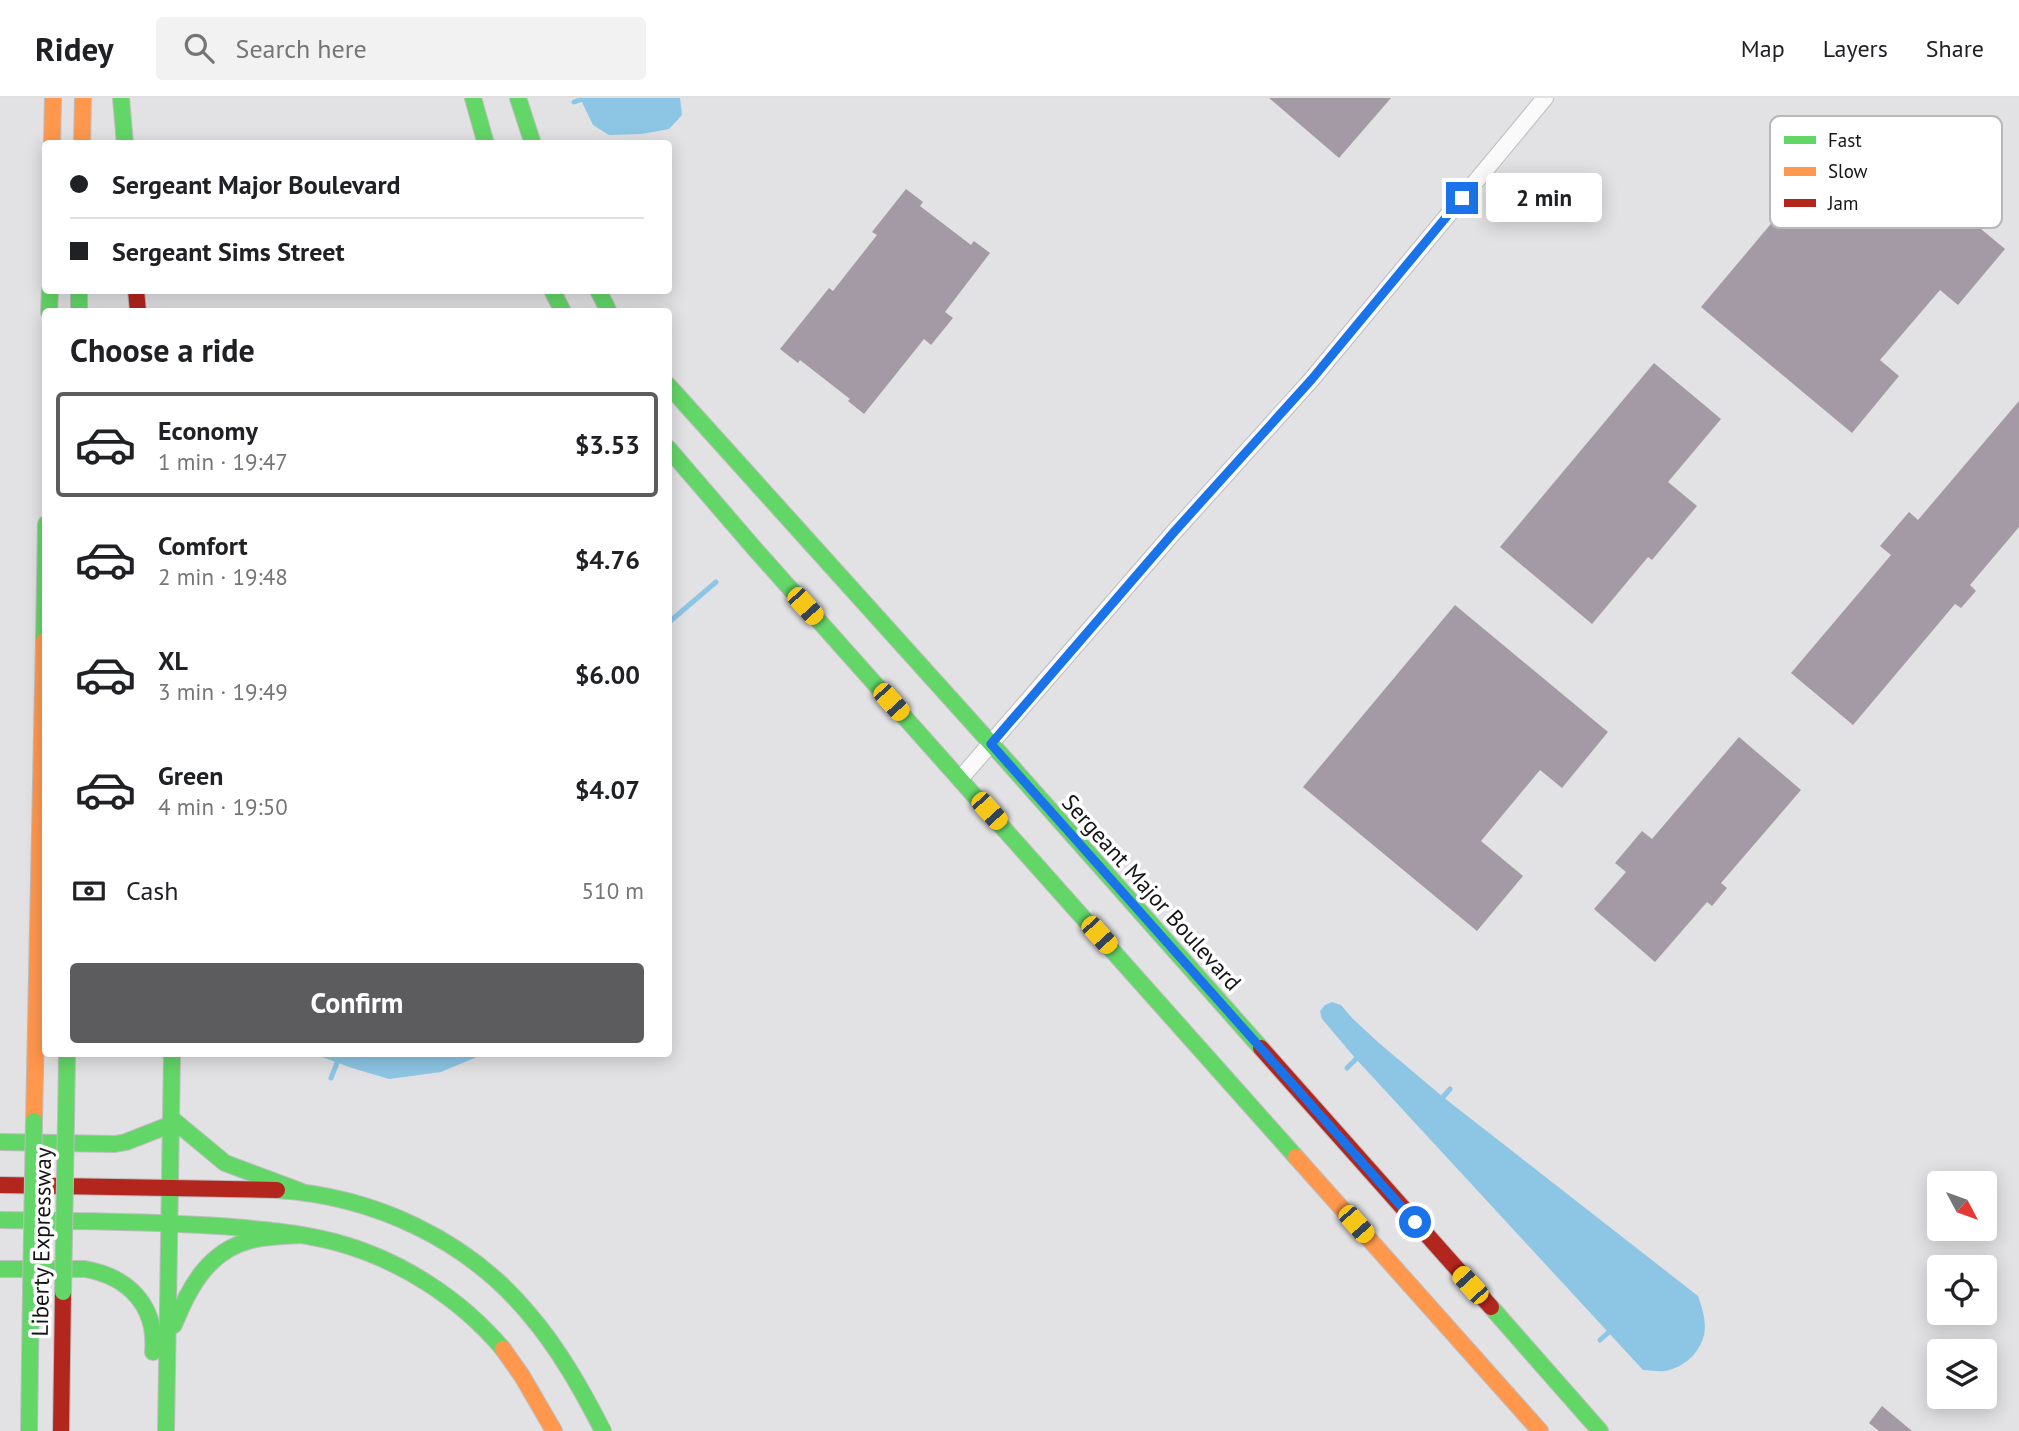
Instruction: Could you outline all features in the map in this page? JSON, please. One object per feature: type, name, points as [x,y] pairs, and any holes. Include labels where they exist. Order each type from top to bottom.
[{"type":"main road","points":[[52,140],[53,98]]},
{"type":"main road","points":[[82,140],[83,98]]},
{"type":"main road","points":[[121,98],[125,140]]},
{"type":"main road","points":[[473,98],[485,140]]},
{"type":"main road","points":[[519,98],[532,140]]},
{"type":"main road","name":"Sergeant Major Boulevard","points":[[672,389],[1600,1431]]},
{"type":"main road","points":[[672,453],[762,558],[1540,1431]]},
{"type":"main road","name":"Liberty Expressway","points":[[29,1431],[42,723]]},
{"type":"main road","name":"Liberty Expressway","points":[[61,1431],[67,1057]]},
{"type":"main road","points":[[166,1431],[172,1057]]},
{"type":"main road","points":[[0,1142],[115,1144],[126,1142],[172,1121]]},
{"type":"main road","points":[[172,1121],[225,1163],[300,1191]]},
{"type":"main road","points":[[0,1185],[300,1191],[347,1200],[380,1211],[428,1233],[464,1254],[514,1297],[562,1358],[604,1431]]},
{"type":"main road","points":[[0,1220],[170,1223],[267,1229],[337,1243],[395,1265],[421,1279],[464,1310],[491,1336],[512,1361],[554,1431]]},
{"type":"main road","points":[[167,1344],[188,1292],[220,1254],[240,1243],[302,1235]]},
{"type":"main road","points":[[0,1269],[97,1270],[110,1275],[130,1289],[152,1321],[153,1355],[167,1412]]},
{"type":"street","points":[[960,779],[1174,532],[1312,379],[1545,98]]},
{"type":"water","points":[[580,98],[680,98],[682,115],[669,129],[642,134],[609,135],[593,125]]},
{"type":"water","points":[[1332,1002],[1341,1005],[1379,1043],[1443,1097],[1698,1296],[1705,1330],[1699,1348],[1690,1359],[1665,1371],[1643,1370],[1322,1019],[1320,1011]]},
{"type":"water","points":[[322,1057],[477,1057],[441,1072],[389,1079]]},
{"type":"building","points":[[1269,98],[1391,98],[1339,158]]},
{"type":"building","points":[[906,189],[923,202],[920,206],[971,245],[974,241],[990,253],[945,312],[953,318],[931,345],[924,339],[864,414],[848,401],[850,399],[800,360],[798,363],[780,349],[829,288],[833,291],[877,235],[872,232]]},
{"type":"building","points":[[1770,225],[1770,228],[1980,228],[2005,249],[1958,305],[1940,290],[1880,360],[1899,376],[1852,433],[1701,307]]},
{"type":"building","points":[[1654,363],[1721,419],[1668,482],[1697,506],[1652,560],[1648,557],[1592,624],[1500,547]]},
{"type":"building","points":[[2019,401],[2019,527],[1970,585],[1976,591],[1961,608],[1955,604],[1853,725],[1791,673],[1891,555],[1880,546],[1909,512],[1918,520]]},
{"type":"building","points":[[1455,605],[1608,732],[1562,788],[1540,770],[1481,841],[1523,876],[1477,931],[1303,787]]},
{"type":"building","points":[[1739,737],[1801,790],[1721,883],[1727,888],[1712,906],[1707,902],[1655,962],[1594,909],[1626,872],[1615,863],[1642,831],[1652,839]]},
{"type":"building","points":[[1882,1406],[1912,1431],[1879,1431],[1869,1423]]},
{"type":"waterway","points":[[574,102],[580,100]]},
{"type":"waterway","points":[[672,620],[716,582]]},
{"type":"waterway","points":[[1347,1068],[1356,1059]]},
{"type":"waterway","points":[[331,1078],[337,1063]]},
{"type":"waterway","points":[[1443,1097],[1450,1089]]},
{"type":"waterway","points":[[1600,1340],[1609,1332]]},
{"type":"traffic: fast","points":[[121,98],[125,140]]},
{"type":"traffic: fast","points":[[473,98],[485,140]]},
{"type":"traffic: fast","points":[[518,98],[532,140]]},
{"type":"traffic: fast","points":[[49,308],[50,294]]},
{"type":"traffic: fast","points":[[79,294],[79,308]]},
{"type":"traffic: fast","points":[[554,294],[561,308]]},
{"type":"traffic: fast","points":[[600,294],[607,308]]},
{"type":"traffic: fast","points":[[672,389],[1261,1048]]},
{"type":"traffic: fast","points":[[672,453],[1296,1157]]},
{"type":"traffic: fast","points":[[66,1121],[67,1057]]},
{"type":"traffic: fast","points":[[166,1431],[172,1057]]},
{"type":"traffic: fast","points":[[172,1119],[225,1163],[300,1191]]},
{"type":"traffic: fast","points":[[31,1290],[34,1121]]},
{"type":"traffic: fast","points":[[63,1292],[66,1121]]},
{"type":"traffic: fast","points":[[0,1142],[115,1144],[172,1124]]},
{"type":"traffic: fast","points":[[277,1190],[348,1201],[383,1212],[447,1243],[477,1264],[504,1287],[540,1327],[569,1370],[603,1431]]},
{"type":"traffic: fast","points":[[0,1220],[218,1226],[292,1233],[335,1242],[382,1259],[427,1283],[468,1313],[503,1349]]},
{"type":"traffic: fast","points":[[174,1325],[186,1297],[202,1272],[224,1252],[252,1240],[301,1235]]},
{"type":"traffic: fast","points":[[0,1269],[85,1269],[115,1279],[137,1296],[145,1308],[153,1336],[153,1352]]},
{"type":"traffic: fast","points":[[29,1431],[31,1290]]},
{"type":"traffic: fast","points":[[1491,1307],[1600,1431]]},
{"type":"traffic: slow","points":[[52,140],[53,98]]},
{"type":"traffic: slow","points":[[82,140],[83,98]]},
{"type":"traffic: slow","points":[[34,1121],[42,737]]},
{"type":"traffic: slow","points":[[1296,1157],[1540,1431]]},
{"type":"traffic: slow","points":[[503,1349],[554,1431]]},
{"type":"traffic: jam","points":[[136,294],[138,308]]},
{"type":"traffic: jam","points":[[1261,1048],[1491,1307]]},
{"type":"traffic: jam","points":[[0,1185],[277,1190]]},
{"type":"traffic: jam","points":[[61,1431],[63,1292]]},
{"type":"route","points":[[1415,1222],[991,744],[1174,532],[1312,379],[1462,198]]}]
